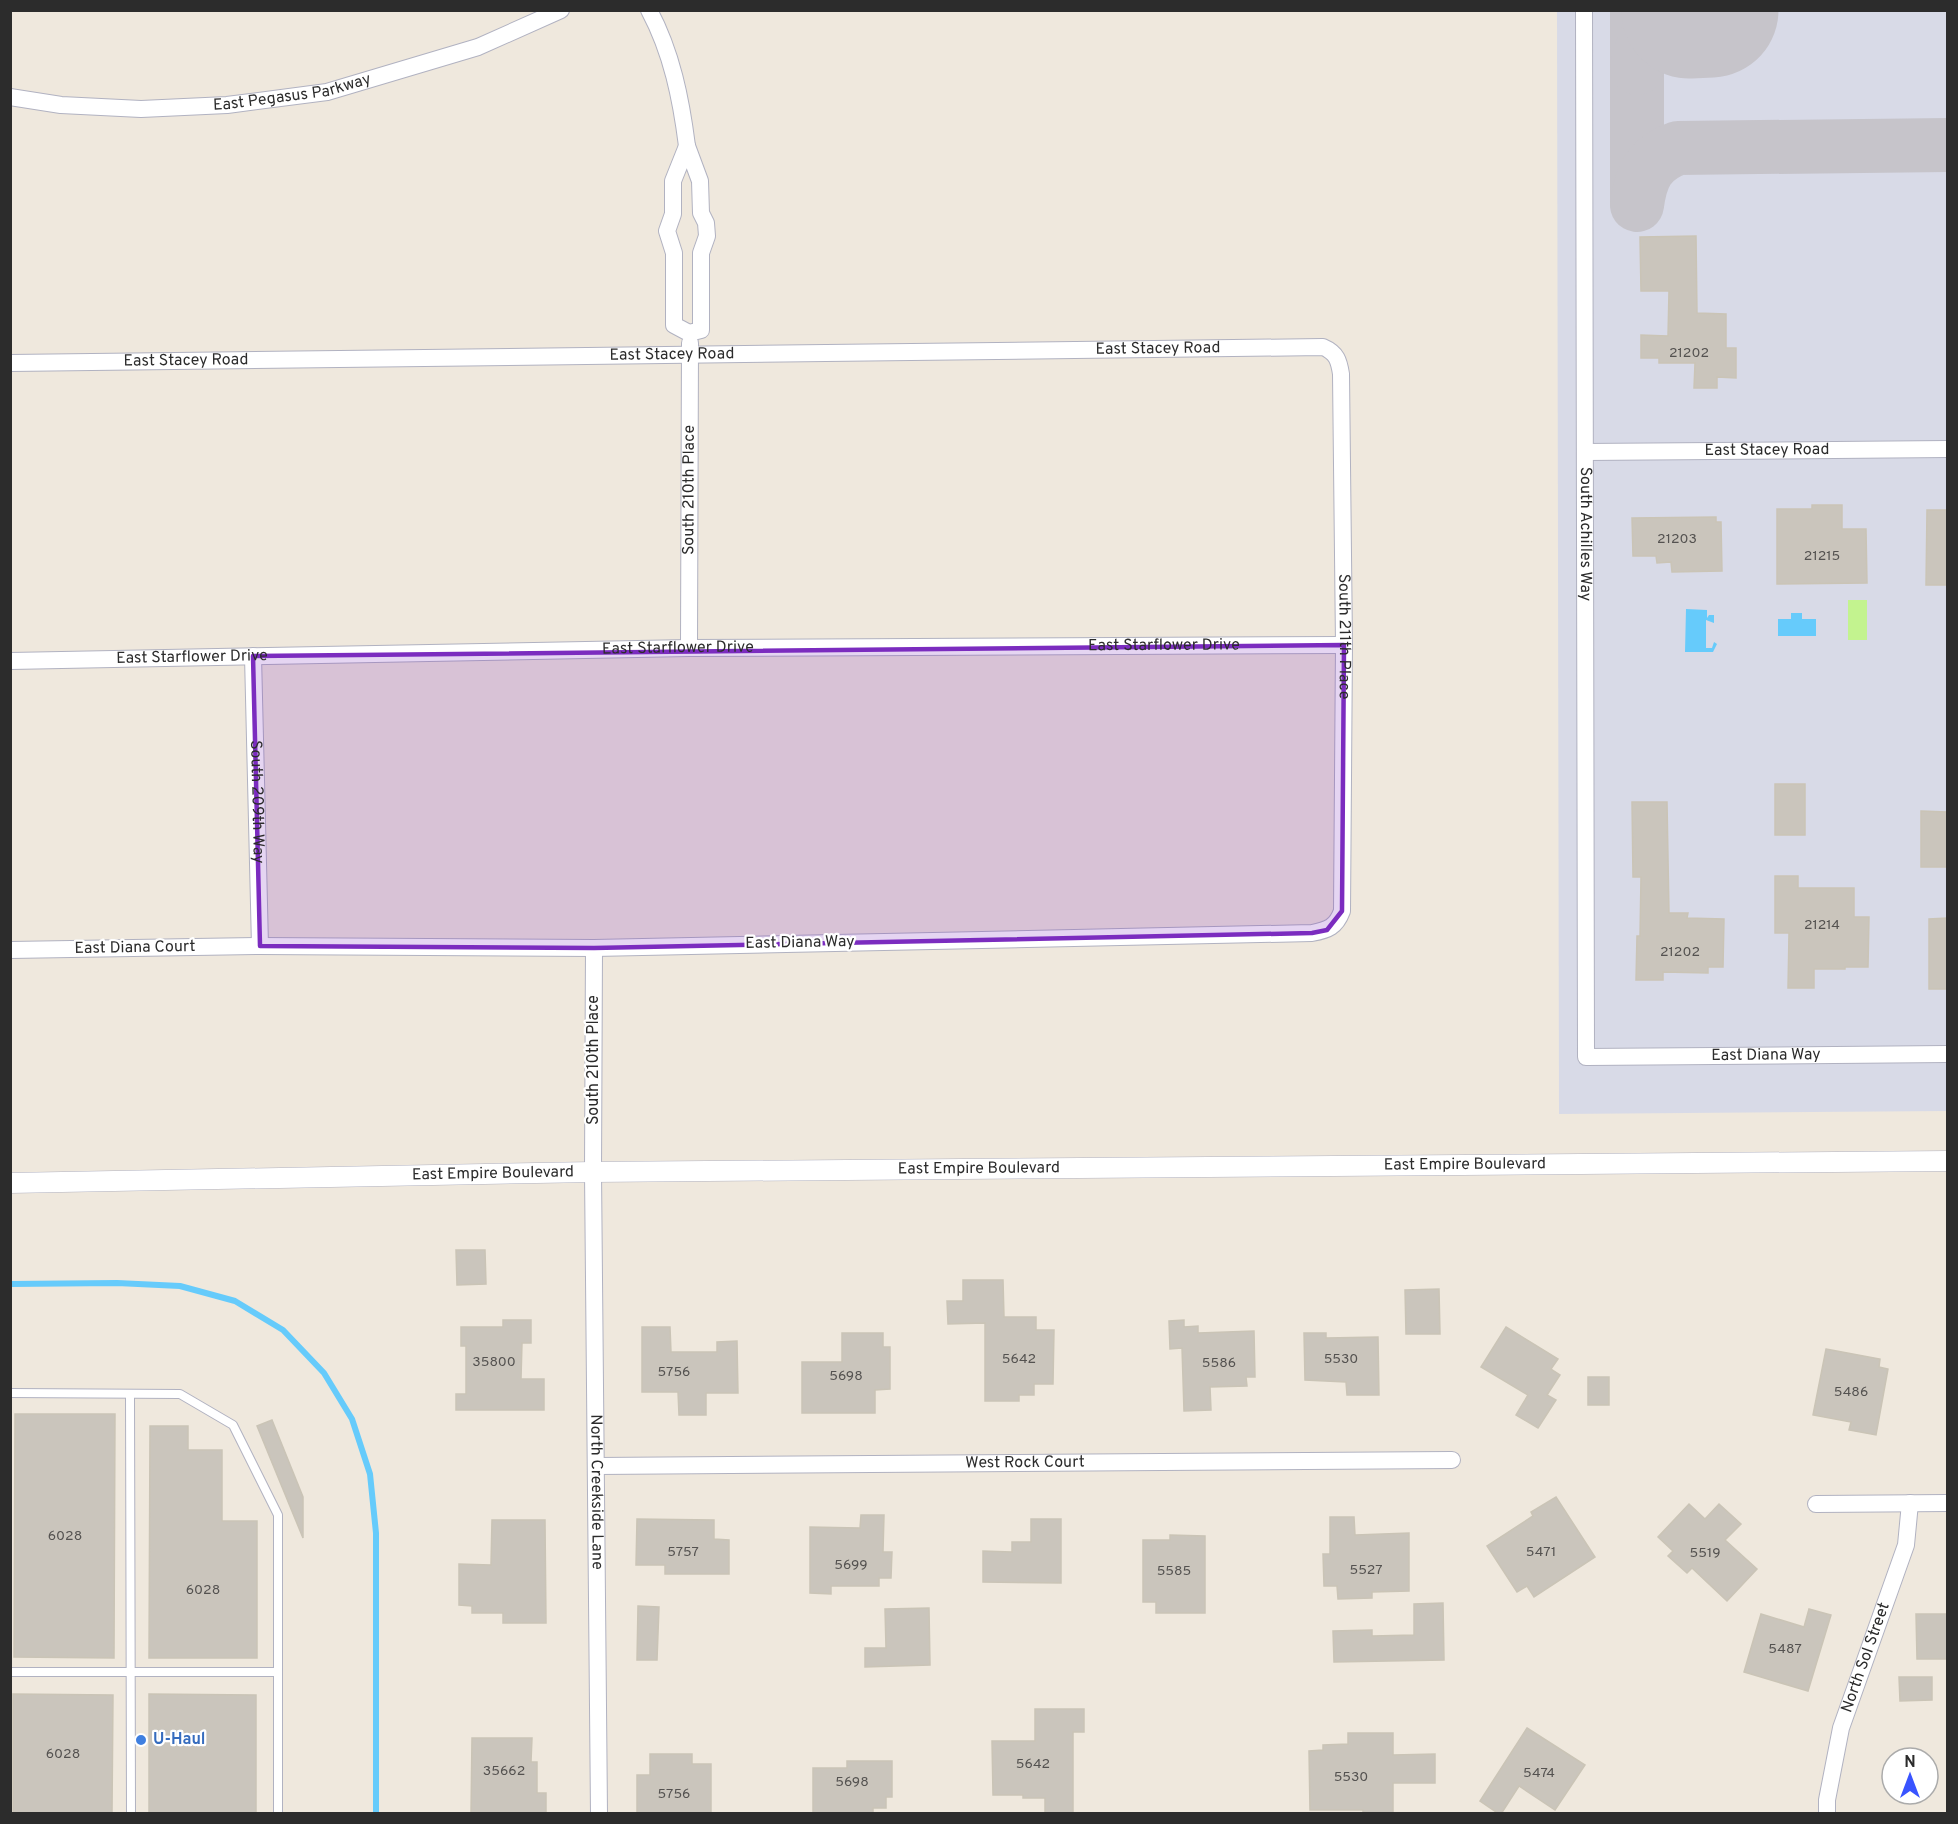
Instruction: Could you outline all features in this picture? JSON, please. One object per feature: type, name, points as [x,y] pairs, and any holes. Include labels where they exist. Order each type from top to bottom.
[{"type":"street","name":"East Pegasus Parkway","points":[[10,97],[61,105],[141,109],[226,105],[327,92],[478,47],[561,10]]},
{"type":"street","name":"South 210th Place","points":[[649,10],[666,47],[675,78],[687,146],[700,181],[701,213],[706,223],[707,236],[701,253],[701,330],[690,333],[674,325],[674,253],[668,231],[673,214],[673,181],[687,146]]},
{"type":"street","name":"South Achilles Way","points":[[1584,10],[1586,1057]]},
{"type":"street","points":[[674,253],[701,253]]},
{"type":"street","name":"South 210th Place","points":[[689,648],[690,333]]},
{"type":"street","name":"East Stacey Road","points":[[10,363],[1323,347],[1332,351]]},
{"type":"street","name":"South 211th Place","points":[[1332,351],[1339,361],[1341,374],[1344,645],[1342,911],[1338,922]]},
{"type":"street","name":"East Stacey Road","points":[[1584,452],[1947,449]]},
{"type":"street","name":"East Starflower Drive","points":[[10,661],[689,648],[1344,645]]},
{"type":"street","name":"South 209th Way","points":[[253,656],[260,946]]},
{"type":"street","name":"East Diana Way","points":[[260,946],[594,948],[1312,933],[1327,930],[1338,922]]},
{"type":"street","name":"East Diana Court","points":[[10,950],[260,946]]},
{"type":"street","name":"South 210th Place","points":[[593,1172],[594,948]]},
{"type":"street","name":"East Diana Way","points":[[1586,1057],[1947,1054]]},
{"type":"street","name":"East Empire Boulevard","points":[[10,1183],[593,1172],[1947,1161]]},
{"type":"street","name":"North Creekside Lane","points":[[593,1172],[599,1814]]},
{"type":"street","name":"West Rock Court","points":[[597,1466],[1452,1460]]},
{"type":"street","name":"North Sol Street","points":[[1827,1814],[1827,1800],[1841,1728],[1906,1545],[1910,1503]]},
{"type":"street","points":[[1816,1504],[1947,1503]]},
{"type":"lane","points":[[10,1393],[180,1394],[233,1425],[278,1515],[278,1814]]},
{"type":"lane","points":[[130,1394],[131,1814]]},
{"type":"lane","points":[[10,1672],[278,1672]]},
{"type":"highlighted area","points":[[1344,645],[1342,911],[1327,930],[1312,933],[594,948],[260,946],[253,656]]},
{"type":"shaded area","points":[[1557,11],[1947,11],[1947,1111],[1559,1114]]},
{"type":"green space","points":[[1848,600],[1867,600],[1867,640],[1848,640]]},
{"type":"water","points":[[1686,609],[1707,610],[1707,618],[1709,615],[1714,615],[1714,623],[1706,620],[1706,648],[1712,648],[1714,642],[1717,644],[1713,652],[1685,652]]},
{"type":"water","points":[[1791,613],[1802,613],[1802,619],[1816,619],[1816,636],[1778,636],[1778,619],[1791,619]]},
{"type":"building","points":[[1696,236],[1697,313],[1726,314],[1726,348],[1736,348],[1736,378],[1717,377],[1717,388],[1694,388],[1695,363],[1659,363],[1659,358],[1641,358],[1641,335],[1668,336],[1669,291],[1641,291],[1640,237]]},
{"type":"building","points":[[1812,505],[1842,505],[1842,529],[1866,529],[1867,583],[1777,584],[1777,509],[1812,509]]},
{"type":"building","points":[[1927,510],[1947,510],[1947,585],[1926,585]]},
{"type":"building","points":[[1716,517],[1716,522],[1721,522],[1722,571],[1672,572],[1671,562],[1657,563],[1656,556],[1633,556],[1632,518]]},
{"type":"building","points":[[1775,784],[1805,784],[1805,835],[1775,835]]},
{"type":"building","points":[[1632,802],[1667,802],[1669,913],[1688,913],[1687,918],[1724,919],[1723,967],[1708,967],[1708,973],[1663,972],[1663,980],[1636,980],[1637,936],[1640,936],[1641,877],[1633,877]]},
{"type":"building","points":[[1921,811],[1947,812],[1947,867],[1921,867]]},
{"type":"building","points":[[1775,876],[1798,876],[1798,888],[1854,888],[1854,917],[1869,917],[1868,967],[1814,969],[1814,988],[1788,988],[1789,933],[1775,933]]},
{"type":"building","points":[[1947,918],[1947,989],[1929,989],[1929,919]]},
{"type":"building","points":[[456,1250],[485,1250],[486,1284],[457,1285]]},
{"type":"building","points":[[963,1280],[1003,1280],[1004,1317],[1036,1317],[1036,1330],[1054,1330],[1053,1384],[1034,1384],[1034,1395],[1019,1395],[1019,1401],[985,1401],[985,1323],[948,1324],[947,1301],[963,1301]]},
{"type":"building","points":[[1439,1289],[1440,1334],[1406,1334],[1405,1290]]},
{"type":"building","points":[[503,1320],[531,1320],[531,1343],[522,1343],[521,1379],[544,1379],[544,1410],[456,1410],[456,1394],[466,1394],[466,1346],[461,1346],[461,1327],[503,1327]]},
{"type":"building","points":[[1184,1320],[1184,1327],[1198,1326],[1198,1333],[1254,1331],[1255,1377],[1246,1377],[1247,1386],[1210,1387],[1211,1410],[1184,1411],[1182,1348],[1170,1349],[1169,1321]]},
{"type":"building","points":[[642,1327],[670,1327],[671,1352],[717,1352],[717,1342],[737,1341],[738,1393],[706,1393],[706,1415],[679,1415],[678,1392],[642,1392]]},
{"type":"building","points":[[1506,1327],[1558,1359],[1551,1369],[1560,1375],[1547,1395],[1556,1400],[1538,1428],[1516,1415],[1528,1395],[1481,1367]]},
{"type":"building","points":[[842,1333],[883,1333],[883,1347],[890,1347],[890,1389],[875,1390],[875,1413],[802,1413],[802,1362],[842,1362]]},
{"type":"building","points":[[1304,1333],[1326,1333],[1326,1338],[1378,1337],[1379,1395],[1347,1395],[1346,1382],[1305,1380]]},
{"type":"building","points":[[1826,1349],[1880,1359],[1879,1367],[1888,1369],[1876,1435],[1849,1430],[1851,1422],[1813,1415]]},
{"type":"building","points":[[1588,1377],[1609,1377],[1609,1405],[1588,1405]]},
{"type":"building","points":[[15,1414],[115,1414],[114,1658],[14,1657]]},
{"type":"building","points":[[272,1420],[303,1497],[303,1538],[257,1426]]},
{"type":"building","points":[[150,1426],[188,1426],[188,1450],[222,1450],[222,1521],[257,1521],[257,1658],[149,1658]]},
{"type":"building","points":[[1556,1497],[1595,1557],[1534,1597],[1527,1586],[1517,1592],[1487,1546],[1533,1516],[1531,1512]]},
{"type":"building","points":[[1689,1504],[1705,1519],[1719,1504],[1741,1524],[1725,1540],[1757,1569],[1727,1601],[1692,1568],[1687,1573],[1668,1556],[1673,1551],[1658,1537]]},
{"type":"building","points":[[861,1515],[884,1515],[883,1552],[892,1552],[891,1578],[879,1578],[879,1586],[831,1586],[831,1594],[810,1593],[810,1527],[860,1528]]},
{"type":"building","points":[[1330,1517],[1354,1517],[1355,1535],[1409,1533],[1409,1591],[1372,1592],[1372,1598],[1338,1599],[1337,1586],[1324,1586],[1323,1554],[1330,1554]]},
{"type":"building","points":[[637,1519],[714,1520],[714,1539],[729,1540],[729,1574],[665,1574],[665,1565],[636,1565]]},
{"type":"building","points":[[1031,1519],[1061,1519],[1061,1583],[983,1582],[983,1551],[1012,1552],[1012,1542],[1031,1542]]},
{"type":"building","points":[[492,1520],[545,1520],[546,1623],[503,1623],[503,1613],[472,1613],[472,1606],[459,1605],[459,1564],[491,1565]]},
{"type":"building","points":[[1170,1535],[1205,1536],[1205,1613],[1156,1613],[1156,1602],[1143,1602],[1143,1540],[1170,1540]]},
{"type":"building","points":[[1443,1603],[1444,1660],[1334,1662],[1333,1631],[1372,1630],[1372,1636],[1414,1635],[1414,1604]]},
{"type":"building","points":[[638,1606],[659,1607],[657,1660],[637,1660]]},
{"type":"building","points":[[929,1608],[930,1665],[865,1667],[865,1648],[886,1648],[885,1609]]},
{"type":"building","points":[[1809,1609],[1831,1615],[1808,1691],[1744,1672],[1761,1614],[1804,1627]]},
{"type":"building","points":[[1916,1614],[1947,1614],[1947,1659],[1917,1659]]},
{"type":"building","points":[[1899,1677],[1932,1677],[1932,1700],[1900,1701]]},
{"type":"building","points":[[13,1694],[113,1695],[112,1814],[13,1814]]},
{"type":"building","points":[[149,1694],[256,1695],[256,1814],[149,1814]]},
{"type":"building","points":[[1035,1709],[1084,1709],[1084,1732],[1073,1732],[1073,1814],[1045,1814],[1045,1798],[993,1795],[992,1741],[1035,1741]]},
{"type":"building","points":[[1527,1728],[1585,1765],[1555,1810],[1519,1786],[1499,1814],[1480,1801]]},
{"type":"building","points":[[1348,1733],[1393,1733],[1393,1755],[1435,1754],[1435,1783],[1393,1783],[1393,1814],[1363,1814],[1363,1810],[1310,1810],[1309,1751],[1323,1750],[1323,1745],[1348,1744]]},
{"type":"building","points":[[472,1738],[532,1738],[531,1762],[537,1762],[537,1793],[546,1793],[546,1814],[471,1813]]},
{"type":"building","points":[[650,1754],[692,1754],[692,1764],[711,1764],[711,1814],[637,1814],[637,1775],[650,1775]]},
{"type":"building","points":[[847,1761],[892,1761],[892,1797],[886,1797],[886,1808],[873,1808],[873,1814],[813,1814],[813,1768],[847,1768]]},
{"type":"waterway","points":[[10,1284],[117,1283],[180,1286],[235,1301],[283,1330],[324,1373],[352,1419],[370,1474],[376,1533],[376,1814]]},
{"type":"taxiway","points":[[1637,10],[1637,202]]},
{"type":"taxiway","points":[[1637,68],[1643,47],[1652,29],[1667,17],[1689,11]]},
{"type":"taxiway","points":[[1637,205],[1641,185],[1648,169],[1660,157],[1678,148],[1948,145]]},
{"type":"runway","points":[[1689,11],[1711,10]]},
{"type":"place","name":"U-Haul","points":[[141,1740]]}]
